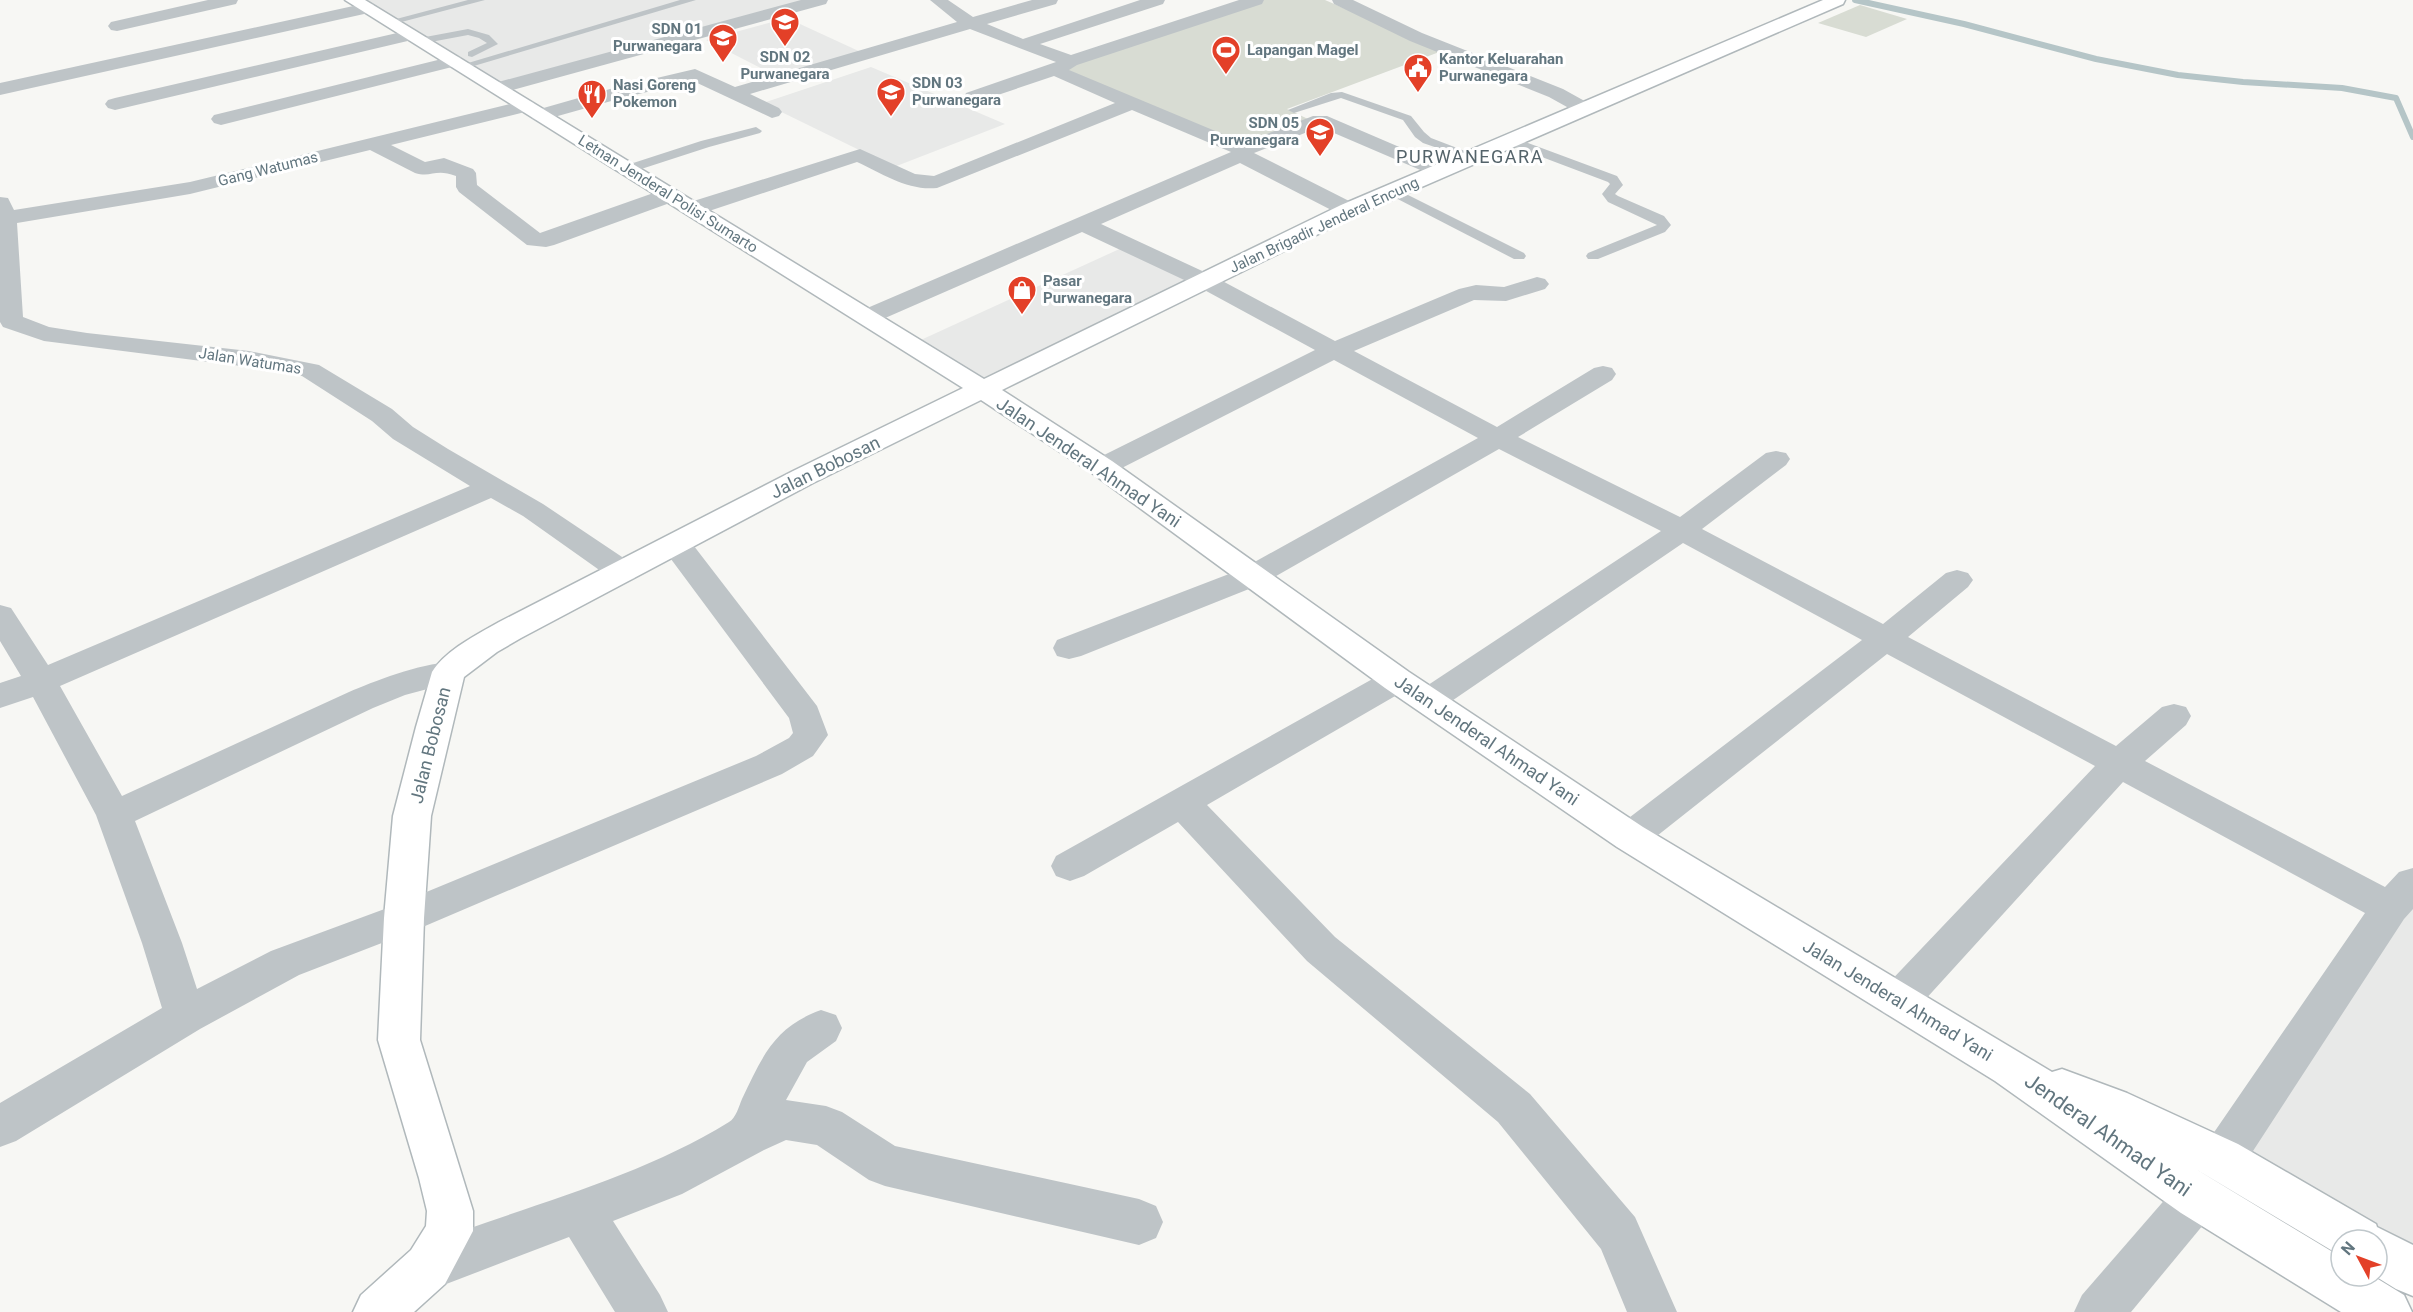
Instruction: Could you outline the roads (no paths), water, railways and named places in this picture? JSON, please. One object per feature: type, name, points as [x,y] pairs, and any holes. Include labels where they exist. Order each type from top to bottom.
[{"type":"street","points":[[117,26],[230,0]]},
{"type":"street","points":[[498,88],[820,0]]},
{"type":"street","points":[[938,0],[949,12],[970,23],[1024,44],[1064,65]]},
{"type":"street","points":[[735,93],[1050,0]]},
{"type":"street","points":[[1024,44],[1157,0]]},
{"type":"street","points":[[973,97],[1256,0]]},
{"type":"street","points":[[1340,0],[1416,36],[1556,93],[1583,108]]},
{"type":"street","name":"Jalan Brigadir Jenderal Encung","points":[[981,390],[1349,210],[1837,0]]},
{"type":"street","points":[[0,89],[360,4]]},
{"type":"street","name":"Letnan Jenderal Polisi Sumarto","points":[[360,4],[459,63],[981,390]]},
{"type":"street","points":[[115,104],[415,38]]},
{"type":"street","points":[[221,119],[459,63]]},
{"type":"street","points":[[1064,65],[1065,76],[1133,103],[1242,153],[1349,210]]},
{"type":"street","name":"Gang Watumas","points":[[2,213],[190,188],[374,144],[695,75],[772,112]]},
{"type":"street","points":[[692,209],[860,155],[915,181],[929,184],[1133,103]]},
{"type":"street","points":[[1294,110],[1439,171]]},
{"type":"street","points":[[867,317],[1320,120]]},
{"type":"street","points":[[374,144],[422,169],[444,164],[466,173],[467,187],[530,237],[540,241],[670,195]]},
{"type":"street","name":"Jalan Watumas","points":[[2,213],[9,314],[12,322],[45,334],[87,341],[249,359],[310,370],[382,415],[412,439],[534,510],[624,572]]},
{"type":"street","points":[[1083,224],[1205,281],[1332,351],[1498,438],[1682,530],[2119,763],[2401,895],[2210,1178],[2099,1312]]},
{"type":"street","points":[[1102,467],[1332,351],[1467,294],[1476,292],[1506,294],[1537,284]]},
{"type":"street","points":[[1070,648],[1253,576],[1498,438],[1603,374]]},
{"type":"street","name":"Jalan Jenderal Ahmad Yani","points":[[981,390],[1102,467],[1397,680],[1630,837],[2010,1068]]},
{"type":"street","name":"Jalan Bobosan","points":[[378,1312],[428,1267],[449,1231],[450,1211],[399,1040],[404,918],[412,816],[433,727],[450,672],[485,644],[803,477],[981,390]]},
{"type":"street","points":[[1428,701],[1682,530],[1776,459]]},
{"type":"street","points":[[0,696],[41,681],[492,486]]},
{"type":"street","points":[[0,1127],[185,1016],[285,963],[404,918],[769,765],[801,747],[811,735],[805,715],[676,544]]},
{"type":"street","points":[[1630,837],[1957,580]]},
{"type":"street","points":[[0,615],[41,681],[114,814],[126,852],[162,943],[185,1016]]},
{"type":"street","points":[[114,814],[362,700],[394,687],[450,672]]},
{"type":"street","points":[[1070,866],[1397,680]]},
{"type":"street","points":[[1898,1002],[2119,763],[2174,716]]},
{"type":"street","points":[[1182,802],[1321,949],[1514,1108],[1618,1233],[1652,1312]]},
{"type":"street","points":[[748,1135],[776,1074],[792,1049],[821,1028]]},
{"type":"street","name":"Jenderal Ahmad Yani","points":[[2010,1068],[2210,1178],[2330,1228]]},
{"type":"street","points":[[428,1267],[666,1179],[748,1135],[785,1120],[826,1126],[885,1165],[1139,1222]]},
{"type":"street","name":"Jenderal Ahmad Yani","points":[[2210,1178],[2387,1312]]},
{"type":"street","points":[[580,1212],[643,1312]]},
{"type":"street","points":[[2389,1257],[2413,1272]]},
{"type":"lane","points":[[390,22],[456,2],[480,0]]},
{"type":"lane","points":[[459,63],[691,0]]},
{"type":"lane","points":[[415,38],[468,32],[491,40],[493,44],[459,63]]},
{"type":"lane","points":[[1294,110],[1339,94],[1407,118],[1419,135],[1428,141],[1472,156]]},
{"type":"lane","points":[[628,169],[705,144],[756,131]]},
{"type":"lane","points":[[1509,140],[1613,179],[1617,185],[1608,194],[1613,199],[1659,219],[1664,225],[1660,229],[1593,256]]},
{"type":"lane","points":[[1392,191],[1519,256]]},
{"type":"waterway","points":[[1855,0],[1964,24],[2096,59],[2178,75],[2243,82],[2342,88],[2396,98],[2413,137]]},
{"type":"place","name":"SDN 02 Purwanegara","points":[[785,48]]},
{"type":"place","name":"SDN 01 Purwanegara","points":[[723,64]]},
{"type":"place","name":"Lapangan Magel","points":[[1226,76]]},
{"type":"place","name":"Kantor Keluarahan Purwanegara","points":[[1418,94]]},
{"type":"place","name":"SDN 03 Purwanegara","points":[[891,118]]},
{"type":"place","name":"Nasi Goreng Pokemon","points":[[592,120]]},
{"type":"place","name":"SDN 05 Purwanegara","points":[[1320,158]]},
{"type":"place","name":"Pasar Purwanegara","points":[[1022,316]]},
{"type":"district","name":"PURWANEGARA","points":[[1470,156]]}]
